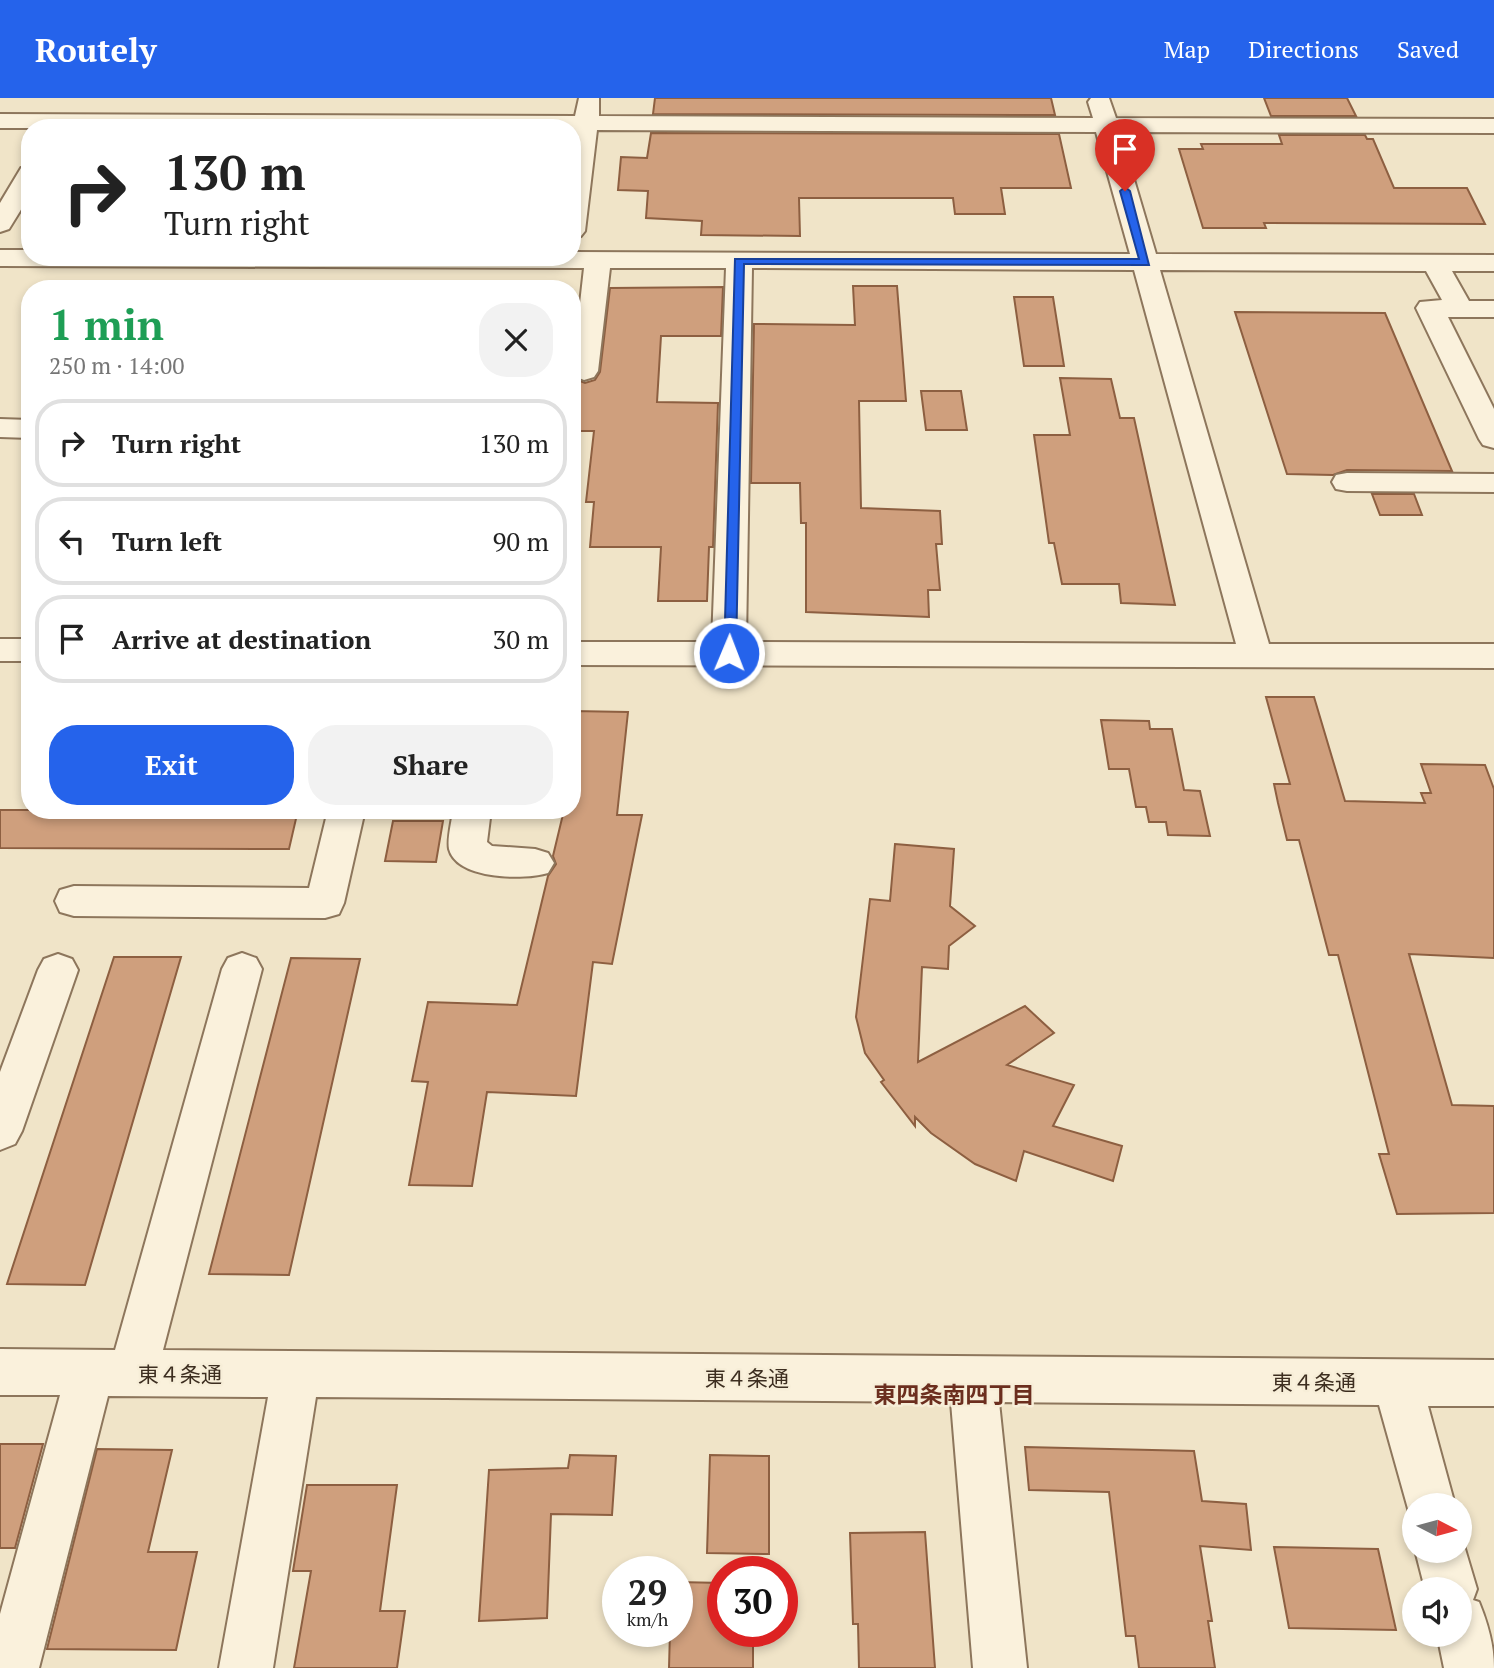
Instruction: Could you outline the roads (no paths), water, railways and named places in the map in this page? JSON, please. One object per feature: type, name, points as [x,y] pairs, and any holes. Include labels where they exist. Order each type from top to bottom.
[{"type":"street","points":[[62,119],[75,98]]},
{"type":"street","points":[[581,162],[590,98]]},
{"type":"street","points":[[581,123],[1103,111],[1494,126]]},
{"type":"street","points":[[1103,111],[1256,656]]},
{"type":"street","points":[[0,121],[21,122]]},
{"type":"street","points":[[0,224],[8,195],[21,182]]},
{"type":"street","points":[[0,258],[21,258]]},
{"type":"street","points":[[581,259],[1494,263]]},
{"type":"street","points":[[584,371],[598,260]]},
{"type":"street","points":[[729,653],[739,261]]},
{"type":"street","points":[[1435,263],[1460,309]]},
{"type":"street","points":[[1494,309],[1430,309],[1494,439]]},
{"type":"street","points":[[0,428],[21,429]]},
{"type":"street","points":[[1347,482],[1494,483]]},
{"type":"street","points":[[0,650],[21,650]]},
{"type":"street","points":[[581,653],[1494,656]]},
{"type":"street","points":[[74,901],[325,903],[345,819]]},
{"type":"street","points":[[471,819],[468,848],[484,860],[535,863]]},
{"type":"street","points":[[12,1668],[242,969]]},
{"type":"street","points":[[0,1131],[58,970]]},
{"type":"street","name":"東４条通","points":[[0,1372],[1494,1383]]},
{"type":"street","points":[[246,1668],[296,1374]]},
{"type":"street","points":[[973,1380],[1000,1668]]},
{"type":"street","points":[[1398,1383],[1427,1493]]},
{"type":"street","points":[[1466,1647],[1471,1668]]},
{"type":"district","name":"東四条南四丁目","points":[[954,1394]]}]
